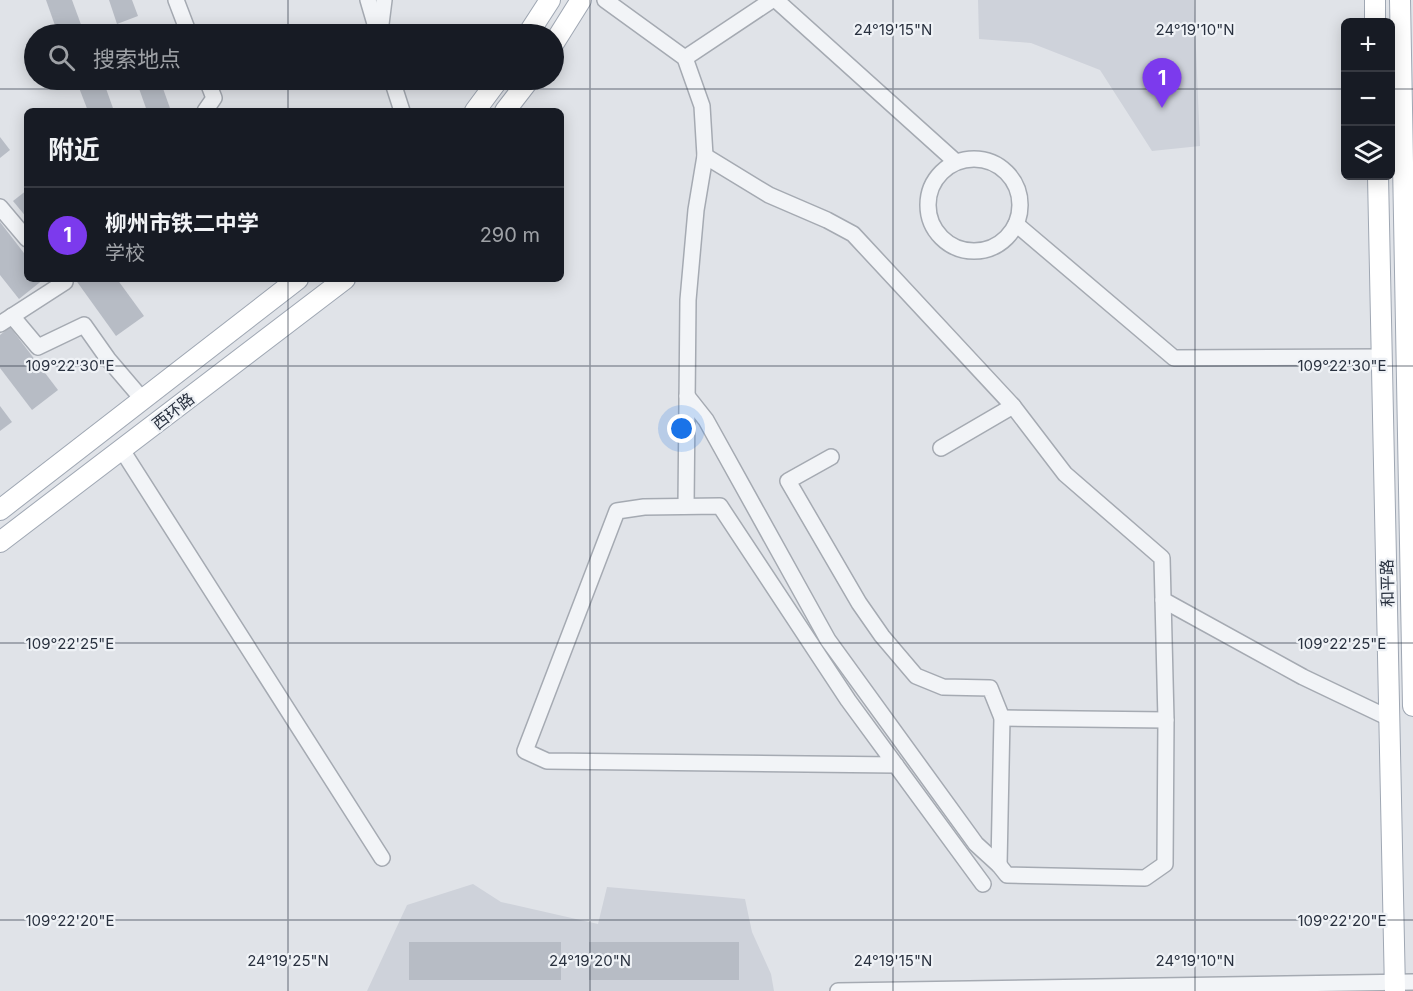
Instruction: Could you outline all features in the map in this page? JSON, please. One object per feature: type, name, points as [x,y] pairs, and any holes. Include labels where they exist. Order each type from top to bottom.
[{"type":"main road","points":[[534,24],[550,0]]},
{"type":"main road","points":[[564,27],[581,0]]},
{"type":"main road","points":[[1375,0],[1375,18]]},
{"type":"main road","name":"和平路","points":[[1400,0],[1409,243],[1413,706]]},
{"type":"main road","points":[[477,108],[491,90]]},
{"type":"main road","points":[[507,108],[521,90]]},
{"type":"main road","name":"和平路","points":[[1378,180],[1391,719],[1401,986]]},
{"type":"main road","name":"西环路","points":[[0,542],[341,282]]},
{"type":"main road","name":"西环路","points":[[0,510],[143,400],[285,283]]},
{"type":"street","points":[[176,0],[185,24]]},
{"type":"street","points":[[368,0],[376,24]]},
{"type":"street","points":[[380,24],[384,0]]},
{"type":"street","points":[[605,0],[685,58],[702,106],[705,156],[696,210],[688,300],[686,506]]},
{"type":"street","points":[[685,58],[774,0],[956,162]]},
{"type":"street","points":[[207,108],[214,98],[211,90]]},
{"type":"street","points":[[395,90],[401,108]]},
{"type":"street","points":[[687,396],[706,420],[828,640],[976,844],[1007,875],[1145,878],[1165,864],[1166,720],[1162,558],[1065,474],[1013,406],[853,234],[769,195],[705,156]]},
{"type":"street","points":[[971,159],[987,160],[1001,167],[1012,178],[1018,193],[1020,208],[1016,224],[1007,237],[982,250],[960,248],[942,237],[933,226],[929,212],[929,198],[933,184],[943,171],[956,162],[971,159]]},
{"type":"street","points":[[0,207],[24,235]]},
{"type":"street","points":[[1016,224],[1174,358],[1382,357]]},
{"type":"street","points":[[64,282],[6,320],[38,347],[84,325],[108,359],[143,400]]},
{"type":"street","points":[[941,448],[1013,406]]},
{"type":"street","points":[[122,450],[382,858]]},
{"type":"street","points":[[831,457],[788,481],[859,603],[882,636],[916,676],[943,687],[990,688],[1002,718],[999,865]]},
{"type":"street","points":[[896,765],[547,761],[525,751],[617,511],[644,507],[720,506],[848,700],[896,765],[983,884]]},
{"type":"street","points":[[1163,600],[1303,677],[1391,719]]},
{"type":"street","points":[[1002,718],[1166,720]]},
{"type":"street","points":[[838,991],[1401,986]]},
{"type":"shaded area","points":[[978,0],[1194,0],[1200,146],[1152,151],[1100,70],[1031,43],[979,39]]},
{"type":"shaded area","points":[[473,884],[501,902],[598,924],[607,887],[745,899],[752,932],[771,974],[774,991],[367,991],[407,905]]},
{"type":"building","points":[[46,0],[72,0],[81,24],[54,24]]},
{"type":"building","points":[[109,0],[132,0],[138,16],[117,24]]},
{"type":"building","points":[[80,90],[107,90],[113,108],[87,108]]},
{"type":"building","points":[[140,90],[164,90],[170,108],[146,108]]},
{"type":"building","points":[[0,137],[10,150],[0,158]]},
{"type":"building","points":[[24,192],[24,214],[13,201]]},
{"type":"building","points":[[0,222],[24,253],[24,282],[40,282],[19,299],[0,275]]},
{"type":"building","points":[[77,282],[119,282],[144,316],[116,336]]},
{"type":"building","points":[[10,327],[58,390],[32,410],[0,368],[0,335]]},
{"type":"building","points":[[0,406],[12,422],[0,431]]},
{"type":"building","points":[[409,942],[561,942],[561,980],[409,980]]},
{"type":"building","points":[[589,942],[739,942],[739,980],[589,980]]},
{"type":"place","name":"柳州市铁二中学","points":[[1162,108]]}]
